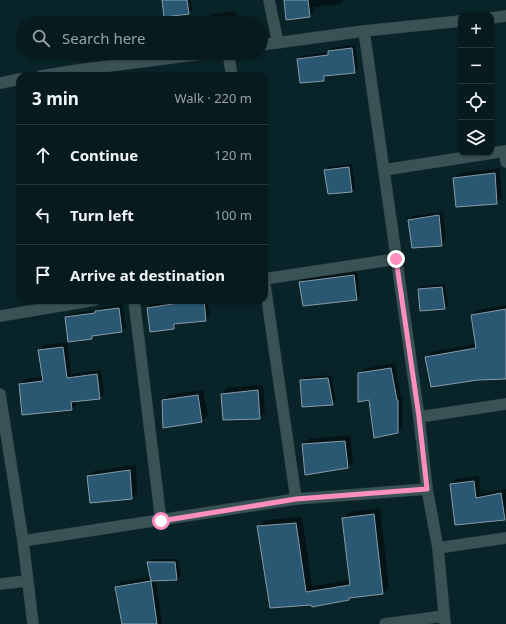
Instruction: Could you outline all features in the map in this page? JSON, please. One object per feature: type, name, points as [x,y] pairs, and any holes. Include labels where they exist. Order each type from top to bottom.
[{"type":"street","points":[[269,0],[278,42]]},
{"type":"street","points":[[494,18],[506,16]]},
{"type":"street","points":[[268,44],[364,31],[458,21]]},
{"type":"street","points":[[364,31],[419,417],[427,489],[438,548],[444,620],[385,624]]},
{"type":"street","points":[[91,72],[169,60]]},
{"type":"street","points":[[229,60],[231,72]]},
{"type":"street","points":[[0,83],[16,81]]},
{"type":"street","points":[[384,170],[506,155]]},
{"type":"street","points":[[268,277],[396,259]]},
{"type":"street","points":[[0,316],[71,304]]},
{"type":"street","points":[[134,304],[161,521]]},
{"type":"street","points":[[268,304],[296,499]]},
{"type":"street","points":[[0,394],[23,541],[33,624]]},
{"type":"street","points":[[419,417],[506,404]]},
{"type":"street","points":[[23,541],[161,521],[296,499],[427,489]]},
{"type":"street","points":[[438,548],[506,538]]},
{"type":"street","points":[[0,584],[27,581]]},
{"type":"building","points":[[162,0],[187,0],[189,14],[164,16]]},
{"type":"building","points":[[284,0],[308,0],[310,17],[286,20]]},
{"type":"building","points":[[352,48],[355,73],[324,76],[324,81],[300,83],[297,59],[328,55],[328,51]]},
{"type":"building","points":[[349,167],[352,192],[328,194],[324,170]]},
{"type":"building","points":[[495,173],[497,204],[456,207],[453,178]]},
{"type":"building","points":[[439,215],[442,246],[412,248],[408,220]]},
{"type":"building","points":[[354,275],[357,300],[303,306],[299,282]]},
{"type":"building","points":[[442,287],[445,309],[420,311],[418,289]]},
{"type":"building","points":[[173,304],[204,304],[206,321],[174,324],[174,329],[150,332],[147,308]]},
{"type":"building","points":[[119,308],[122,332],[92,336],[92,339],[68,342],[65,317]]},
{"type":"building","points":[[506,309],[506,379],[478,380],[431,387],[425,357],[476,348],[471,315]]},
{"type":"building","points":[[63,347],[67,378],[97,374],[100,399],[71,402],[72,410],[22,415],[19,384],[43,381],[38,350]]},
{"type":"building","points":[[391,368],[398,400],[398,433],[374,438],[369,400],[358,402],[358,373]]},
{"type":"building","points":[[328,378],[333,405],[302,407],[300,380]]},
{"type":"building","points":[[258,390],[260,419],[223,420],[221,394]]},
{"type":"building","points":[[198,395],[202,422],[163,428],[162,400]]},
{"type":"building","points":[[345,441],[348,468],[305,475],[302,444]]},
{"type":"building","points":[[130,470],[132,499],[90,503],[87,476]]},
{"type":"building","points":[[474,481],[476,498],[501,493],[505,520],[455,525],[450,484]]},
{"type":"building","points":[[374,514],[383,594],[349,598],[349,600],[312,607],[311,605],[270,608],[257,526],[296,523],[306,592],[350,585],[342,518]]},
{"type":"building","points":[[147,562],[175,562],[177,580],[151,581]]},
{"type":"building","points":[[151,581],[157,624],[122,624],[115,587]]},
{"type":"route","points":[[161,521],[296,499],[427,489],[419,417],[396,259]]}]
